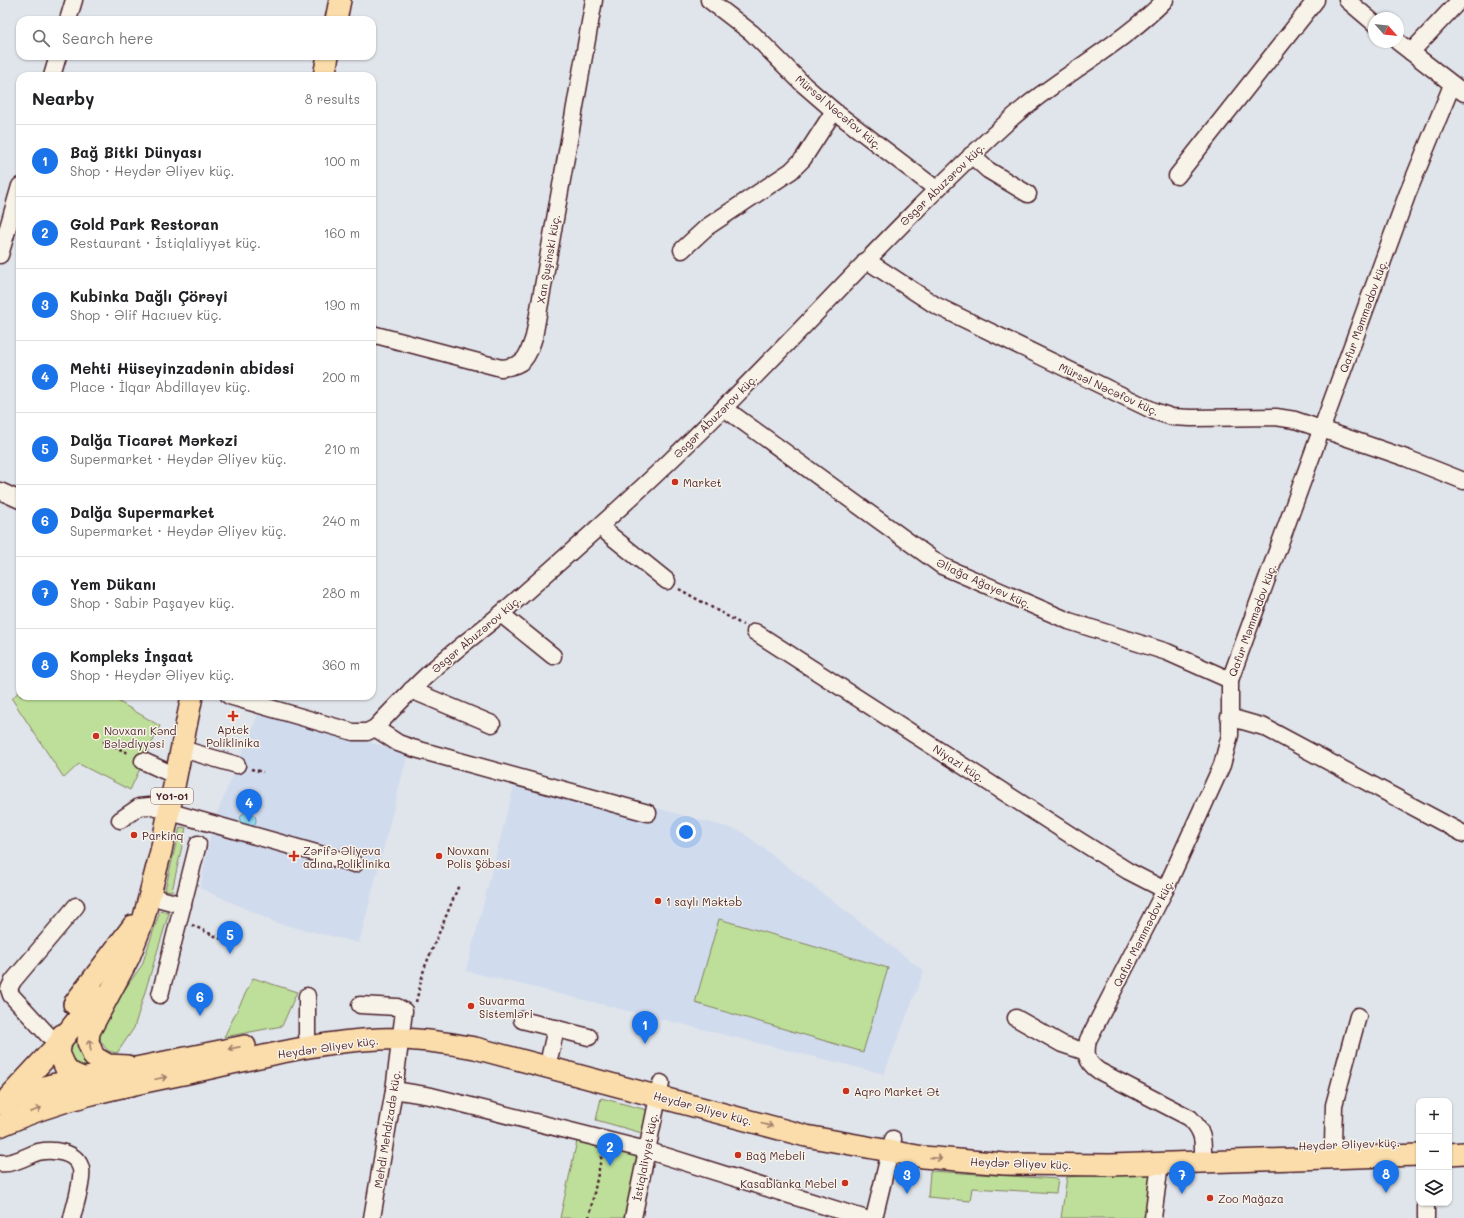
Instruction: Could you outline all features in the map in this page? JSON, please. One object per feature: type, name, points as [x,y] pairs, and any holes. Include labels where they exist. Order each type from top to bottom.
[{"type":"main road","points":[[337,16],[340,0]]},
{"type":"main road","points":[[325,72],[327,60]]},
{"type":"main road","name":"Y01-01","points":[[149,896],[169,812],[191,700]]},
{"type":"main road","points":[[54,1039],[66,1024],[78,1000],[131,929],[149,896]]},
{"type":"main road","points":[[1,1100],[117,967],[137,930],[149,896]]},
{"type":"main road","points":[[145,1066],[108,1065],[100,1062],[94,1057],[88,1042],[89,1032],[94,1021],[122,971],[136,941],[149,896]]},
{"type":"main road","name":"Heydər Əliyev küç.","points":[[145,1066],[359,1026],[405,1030],[450,1030],[550,1055],[660,1089]]},
{"type":"main road","name":"Heydər Əliyev küç.","points":[[0,1126],[42,1108],[112,1088],[285,1052],[353,1041],[405,1030],[425,1040],[475,1048],[809,1122],[930,1158],[1005,1164],[1160,1164],[1203,1155],[1333,1144],[1416,1142]]},
{"type":"main road","points":[[54,1039],[67,1071],[112,1088]]},
{"type":"main road","points":[[1,1100],[52,1085],[145,1066]]},
{"type":"main road","points":[[1452,1140],[1464,1140]]},
{"type":"main road","name":"Heydər Əliyev küç.","points":[[892,1146],[960,1147],[1058,1153],[1416,1155]]},
{"type":"main road","points":[[1452,1154],[1464,1153]]},
{"type":"street","points":[[69,16],[74,0]]},
{"type":"street","name":"Xan Şuşinski küç.","points":[[376,335],[500,368],[514,367],[523,362],[530,352],[594,0]]},
{"type":"street","name":"Mürsəl Nəcəfov küç.","points":[[709,0],[752,32],[804,85],[834,111],[935,188]]},
{"type":"street","name":"Əsgər Abuzərov küç.","points":[[375,728],[411,690],[501,614],[600,527],[724,408],[935,188],[1031,102],[1126,36],[1165,0]]},
{"type":"street","points":[[1176,176],[1316,0]]},
{"type":"street","points":[[1347,0],[1368,18]]},
{"type":"street","points":[[1410,52],[1460,0]]},
{"type":"street","points":[[1404,47],[1458,89]]},
{"type":"street","points":[[53,72],[57,60]]},
{"type":"street","name":"Qafur Məmmədov küç.","points":[[1086,1052],[1088,1040],[1165,890],[1222,765],[1230,735],[1230,680],[1407,195],[1458,89]]},
{"type":"street","points":[[682,250],[707,227],[791,171],[803,159],[834,111]]},
{"type":"street","points":[[971,155],[988,170],[1028,194]]},
{"type":"street","points":[[0,255],[16,200]]},
{"type":"street","name":"Mürsəl Nəcəfov küç.","points":[[866,260],[935,305],[1154,411],[1172,417],[1276,417],[1295,420],[1406,458],[1464,481]]},
{"type":"street","name":"Əliağa Ağayev küç.","points":[[724,408],[942,566],[1069,621],[1167,652],[1230,680]]},
{"type":"street","points":[[0,491],[16,498]]},
{"type":"street","points":[[600,527],[667,581]]},
{"type":"street","points":[[501,614],[553,656]]},
{"type":"street","name":"Niyazi küç.","points":[[755,632],[1072,836],[1128,871],[1165,890]]},
{"type":"street","points":[[411,690],[492,724]]},
{"type":"street","points":[[243,700],[353,732],[367,732],[375,728],[398,743],[412,748],[648,813]]},
{"type":"street","points":[[1230,717],[1264,727],[1464,834]]},
{"type":"street","points":[[182,749],[237,765]]},
{"type":"street","points":[[143,761],[176,776]]},
{"type":"street","points":[[120,820],[140,807],[149,806],[356,864]]},
{"type":"street","points":[[160,995],[198,844]]},
{"type":"street","points":[[149,896],[181,912]]},
{"type":"street","points":[[54,1039],[11,995],[9,989],[13,981],[76,906]]},
{"type":"street","points":[[307,996],[307,1035]]},
{"type":"street","name":"Mehdi Mehdizadə küç.","points":[[360,1005],[402,1008],[404,1011],[405,1030],[372,1218]]},
{"type":"street","points":[[1333,1144],[1334,1105],[1358,1016]]},
{"type":"street","points":[[1016,1018],[1062,1044],[1086,1052],[1092,1066],[1099,1071],[1190,1118],[1199,1127],[1202,1134],[1203,1155]]},
{"type":"street","points":[[522,1020],[589,1037]]},
{"type":"street","points":[[550,1055],[556,1028]]},
{"type":"street","name":"İstiqlaliyyət küç.","points":[[633,1218],[646,1150],[660,1089]]},
{"type":"street","points":[[394,1090],[431,1096],[646,1150],[863,1218]]},
{"type":"street","points":[[874,1218],[892,1146]]},
{"type":"street","points":[[0,1163],[7,1164],[38,1152],[51,1150],[66,1153],[75,1160],[81,1169],[80,1183],[72,1218]]},
{"type":"street","points":[[1153,1218],[1160,1164]]},
{"type":"street","points":[[1426,1206],[1426,1218]]},
{"type":"path","points":[[667,581],[755,632]]},
{"type":"path","points":[[103,741],[143,761]]},
{"type":"path","points":[[405,1030],[424,969],[459,885]]},
{"type":"path","points":[[181,912],[221,939]]},
{"type":"path","points":[[589,1218],[605,1140]]},
{"type":"shaded area","name":"Zərifə Əliyeva adına Poliklinika","points":[[259,712],[408,753],[359,943],[277,923],[200,888],[213,823]]},
{"type":"shaded area","name":"1 saylı Məktəb","points":[[518,770],[741,831],[924,971],[884,1074],[466,971]]},
{"type":"green space","points":[[16,694],[16,700],[116,700],[160,726],[130,790],[79,764],[64,778],[12,699]]},
{"type":"green space","points":[[180,827],[186,828],[172,891],[165,890]]},
{"type":"green space","points":[[160,911],[169,913],[134,1028],[117,1053],[108,1051],[101,1042],[99,1035],[105,1017],[142,965]]},
{"type":"green space","points":[[719,919],[888,968],[863,1052],[695,1003]]},
{"type":"green space","points":[[253,978],[297,992],[282,1026],[224,1037]]},
{"type":"green space","points":[[81,1030],[94,1066],[75,1070],[68,1050]]},
{"type":"green space","points":[[601,1098],[647,1110],[642,1133],[596,1120]]},
{"type":"green space","points":[[577,1141],[638,1156],[625,1218],[560,1218]]},
{"type":"green space","points":[[930,1171],[1058,1179],[1056,1193],[972,1188],[970,1201],[928,1197]]},
{"type":"green space","points":[[1153,1171],[1145,1218],[1061,1218],[1067,1177]]},
{"type":"water","points":[[245,812],[251,812],[256,817],[254,826],[251,828],[245,828],[240,823],[240,817]]},
{"type":"place","name":"Market","points":[[675,482]]},
{"type":"place","name":"Aptek Poliklinika","points":[[233,716]]},
{"type":"place","name":"Novxanı Kənd Bələdiyyəsi","points":[[96,736]]},
{"type":"place","name":"Mehti Hüseyinzadənin abidəsi","points":[[249,822]]},
{"type":"place","name":"Parkinq","points":[[134,835]]},
{"type":"place","name":"Zərifə Əliyeva adına Poliklinika","points":[[294,856]]},
{"type":"place","name":"Novxanı Polis Şöbəsi","points":[[439,856]]},
{"type":"place","name":"1 saylı Məktəb","points":[[658,901]]},
{"type":"place","name":"Dalğa Ticarət Mərkəzi","points":[[230,954]]},
{"type":"place","name":"Suvarma Sistemləri","points":[[471,1006]]},
{"type":"place","name":"Dalğa Supermarket","points":[[200,1016]]},
{"type":"place","name":"Bağ Bitki Dünyası","points":[[645,1044]]},
{"type":"place","name":"Aqro Market Ət","points":[[846,1091]]},
{"type":"place","name":"Bağ Mebeli","points":[[738,1155]]},
{"type":"place","name":"Gold Park Restoran","points":[[610,1166]]},
{"type":"place","name":"Kasablanka Mebel","points":[[845,1183]]},
{"type":"place","name":"Kompleks İnşaat","points":[[1386,1193]]},
{"type":"place","name":"Kubinka Dağlı Çörəyi","points":[[907,1194]]},
{"type":"place","name":"Yem Dükanı","points":[[1182,1194]]},
{"type":"place","name":"Zoo Mağaza","points":[[1210,1198]]}]
